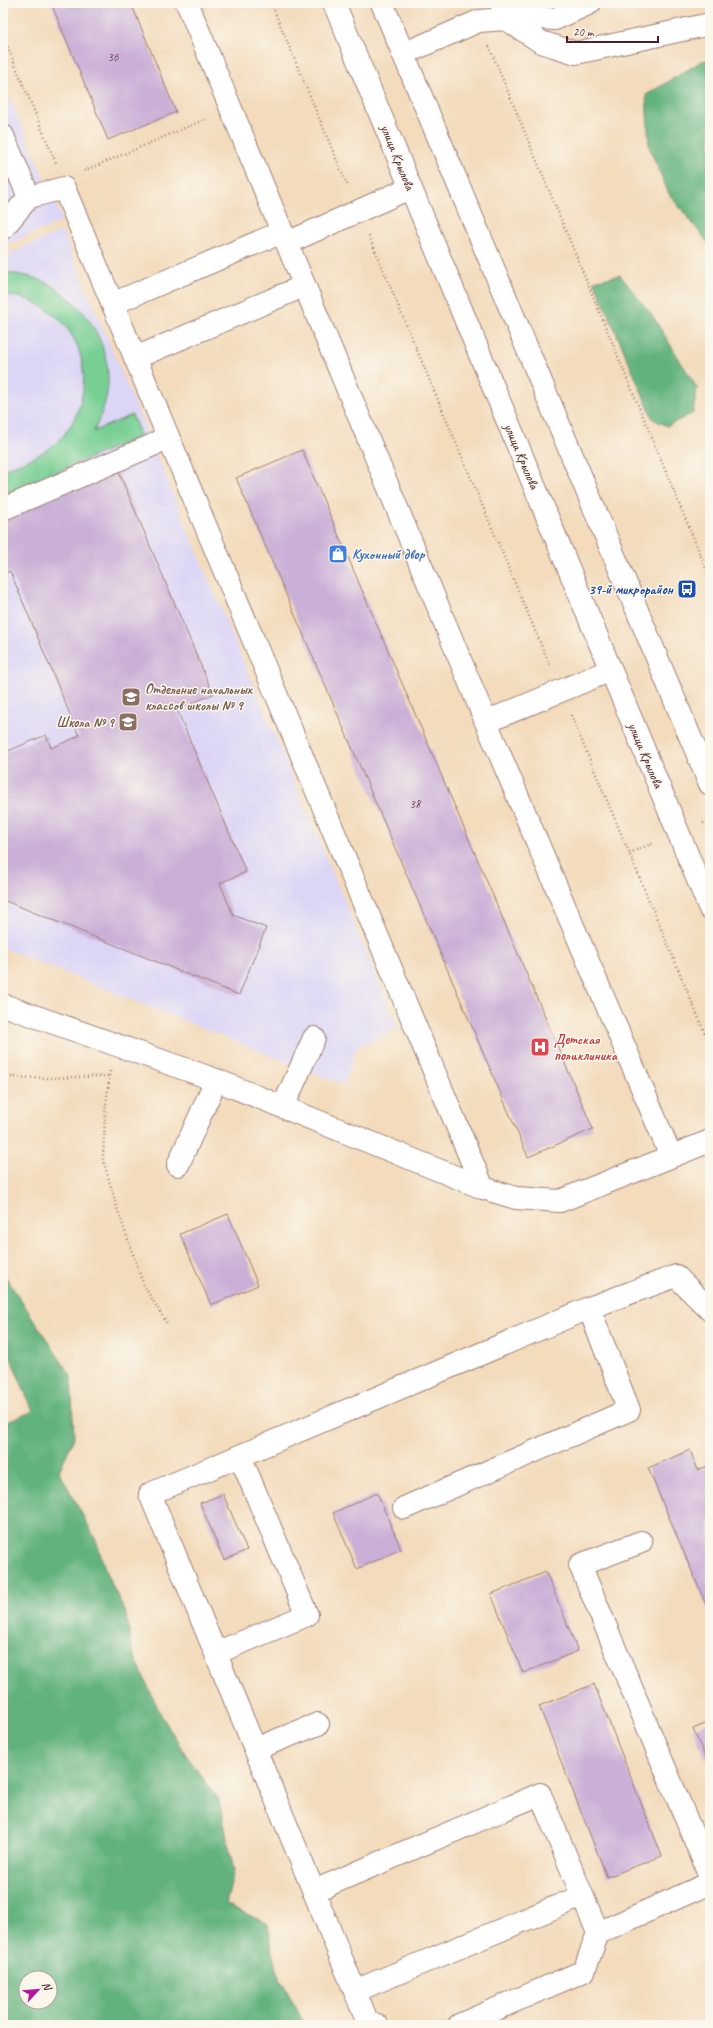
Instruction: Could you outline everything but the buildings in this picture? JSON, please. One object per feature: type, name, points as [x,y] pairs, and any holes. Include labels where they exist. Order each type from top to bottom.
[{"type":"main road","points":[[187,3],[486,722],[671,1156]]},
{"type":"main road","name":"улица Крылова","points":[[334,3],[710,909]]},
{"type":"main road","points":[[382,3],[710,784]]},
{"type":"main road","points":[[403,54],[503,11],[522,17],[555,19],[590,3]]},
{"type":"main road","points":[[503,11],[542,42],[576,53],[710,24]]},
{"type":"main road","points":[[3,136],[29,197]]},
{"type":"main road","points":[[3,228],[29,197],[64,184],[167,436],[483,1188]]},
{"type":"main road","points":[[112,304],[284,237],[358,211],[410,188]]},
{"type":"main road","points":[[135,358],[304,286]]},
{"type":"main road","points":[[3,509],[153,445],[167,436]]},
{"type":"main road","points":[[486,722],[611,670]]},
{"type":"main road","points":[[3,1005],[216,1080],[483,1188],[516,1198],[560,1201],[710,1141]]},
{"type":"main road","points":[[3,1014],[32,1015]]},
{"type":"main road","points":[[283,1107],[314,1038]]},
{"type":"main road","points":[[178,1165],[216,1080]]},
{"type":"main road","points":[[377,2025],[368,2022],[355,1992],[150,1494],[590,1308],[676,1276],[710,1310]]},
{"type":"main road","points":[[404,1508],[629,1410],[590,1308]]},
{"type":"main road","points":[[216,1653],[307,1615],[240,1456]]},
{"type":"main road","points":[[641,1542],[580,1565],[710,1876]]},
{"type":"main road","points":[[255,1749],[318,1724]]},
{"type":"main road","points":[[314,1891],[540,1794],[598,1933],[584,1971],[459,2025]]},
{"type":"main road","points":[[598,1933],[710,1883]]},
{"type":"main road","points":[[355,1992],[582,1896]]},
{"type":"path","points":[[271,3],[710,1045]]},
{"type":"path","points":[[479,21],[710,578]]},
{"type":"path","points":[[3,36],[64,184],[212,116]]},
{"type":"path","points":[[3,1076],[48,1078],[110,1076],[105,1114],[103,1159],[117,1208],[144,1286],[168,1325]]},
{"type":"shaded area","points":[[3,84],[63,221],[3,246]]},
{"type":"shaded area","name":"Отделение начальных классов школы № 9","points":[[62,231],[398,1028],[357,1047],[344,1085],[3,948],[3,256]]},
{"type":"green space","points":[[710,60],[710,245],[669,194],[649,147],[646,95],[702,61]]},
{"type":"green space","points":[[3,272],[31,277],[47,283],[61,292],[85,315],[95,329],[102,344],[108,377],[106,399],[94,431],[132,415],[141,436],[3,495],[3,470],[43,452],[50,448],[63,436],[74,419],[81,401],[83,382],[82,362],[76,344],[67,328],[53,314],[35,303],[3,295]]},
{"type":"green space","points":[[620,275],[652,315],[697,388],[693,413],[667,426],[653,419],[594,281]]},
{"type":"green space","points":[[3,1273],[71,1376],[74,1438],[59,1471],[96,1540],[107,1575],[125,1611],[133,1653],[160,1713],[186,1755],[219,1800],[234,1871],[226,1904],[268,1924],[276,1970],[305,2025],[3,2025],[3,1424],[33,1411],[3,1340]]},
{"type":"place","name":"Кухонный двор","points":[[338,554]]},
{"type":"place","name":"39-й микрорайон","points":[[687,589]]},
{"type":"place","name":"Отделение начальных классов школы № 9","points":[[131,697]]},
{"type":"place","name":"Школа № 9","points":[[128,722]]},
{"type":"place","name":"Детская поликлиника","points":[[540,1047]]}]
